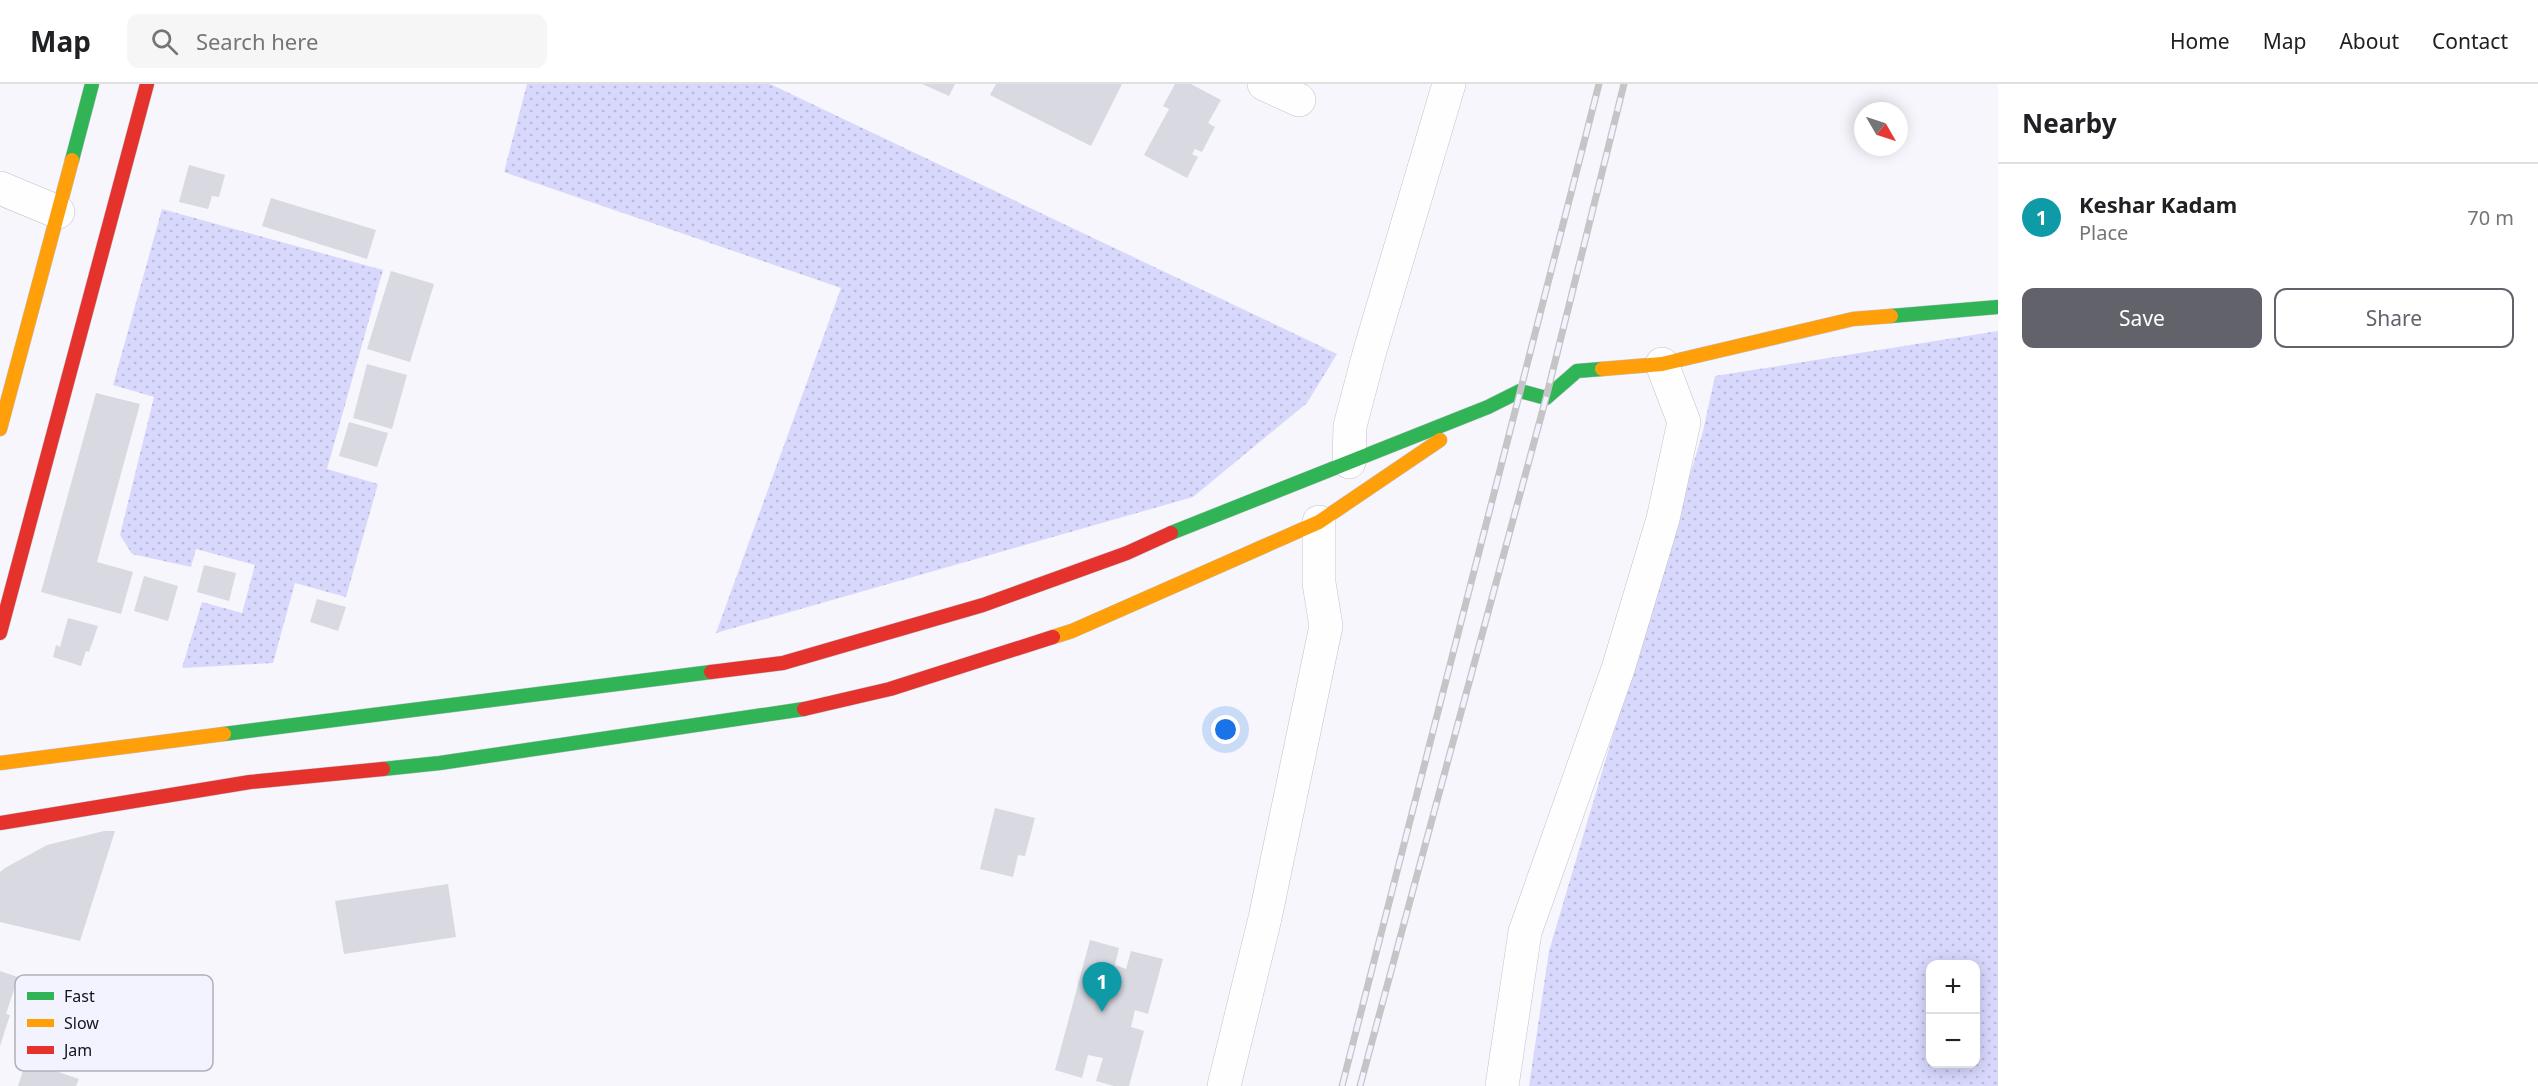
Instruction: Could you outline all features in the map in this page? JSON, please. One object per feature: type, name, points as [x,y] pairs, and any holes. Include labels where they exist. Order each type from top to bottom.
[{"type":"street","points":[[0,429],[92,84]]},
{"type":"street","points":[[0,633],[147,84]]},
{"type":"street","points":[[1264,84],[1299,100]]},
{"type":"street","points":[[1349,462],[1350,426],[1369,354],[1449,84]]},
{"type":"street","points":[[0,188],[58,212]]},
{"type":"street","points":[[0,763],[783,663],[994,601],[1127,553],[1201,519],[1488,407],[1520,391],[1546,398],[1577,371],[1662,364],[1853,319],[1998,307]]},
{"type":"street","points":[[1502,1086],[1525,932],[1618,669],[1664,519],[1684,422],[1662,364]]},
{"type":"street","points":[[0,823],[250,783],[440,763],[796,711],[890,689],[1072,631],[1319,522],[1488,407]]},
{"type":"street","points":[[1224,1086],[1265,918],[1326,626],[1319,583],[1319,522]]},
{"type":"shaded area","points":[[527,84],[770,84],[1337,354],[1307,403],[1193,497],[716,633],[841,288],[504,172]]},
{"type":"shaded area","points":[[162,209],[383,270],[327,469],[378,484],[346,597],[295,583],[273,663],[182,668],[202,602],[242,613],[255,565],[196,549],[191,567],[132,554],[120,535],[154,397],[113,385]]},
{"type":"shaded area","points":[[1998,331],[1998,1086],[1529,1086],[1549,951],[1703,431],[1715,376]]},
{"type":"building","points":[[922,84],[955,84],[949,96]]},
{"type":"building","points":[[996,84],[1122,84],[1091,146],[990,95]]},
{"type":"building","points":[[1175,84],[1191,84],[1221,100],[1208,123],[1215,127],[1202,152],[1195,149],[1192,154],[1198,157],[1187,178],[1144,155],[1169,109],[1163,106]]},
{"type":"building","points":[[189,165],[225,175],[219,197],[212,196],[208,209],[179,202]]},
{"type":"building","points":[[271,198],[376,230],[367,259],[262,226]]},
{"type":"building","points":[[391,271],[434,284],[410,362],[367,349]]},
{"type":"building","points":[[367,364],[407,375],[392,429],[353,418]]},
{"type":"building","points":[[96,393],[140,404],[97,562],[133,572],[121,614],[41,592]]},
{"type":"building","points":[[349,422],[388,433],[377,467],[339,456]]},
{"type":"building","points":[[204,565],[236,573],[229,601],[197,592]]},
{"type":"building","points":[[144,576],[178,586],[168,621],[134,611]]},
{"type":"building","points":[[317,599],[346,607],[338,631],[310,622]]},
{"type":"building","points":[[68,618],[98,626],[89,652],[86,651],[81,666],[53,657],[56,645],[60,647]]},
{"type":"building","points":[[995,808],[1035,818],[1025,856],[1018,855],[1013,877],[980,869]]},
{"type":"building","points":[[104,831],[115,831],[80,941],[0,922],[0,872],[47,845]]},
{"type":"building","points":[[448,884],[456,937],[344,954],[335,901]]},
{"type":"building","points":[[1090,940],[1119,948],[1115,965],[1126,969],[1131,951],[1163,959],[1148,1014],[1135,1010],[1131,1027],[1144,1031],[1129,1086],[1114,1086],[1096,1081],[1103,1058],[1088,1055],[1082,1078],[1055,1070]]},
{"type":"building","points":[[0,971],[15,976],[15,986],[6,1014],[10,1015],[0,1046]]},
{"type":"building","points":[[23,1071],[55,1071],[79,1079],[76,1086],[18,1086]]},
{"type":"railway","points":[[1342,1086],[1599,84]]},
{"type":"railway","points":[[1360,1086],[1546,398],[1624,84]]},
{"type":"traffic: fast","points":[[72,160],[92,84]]},
{"type":"traffic: fast","points":[[1891,316],[1998,307]]},
{"type":"traffic: fast","points":[[1171,533],[1488,407],[1520,391],[1546,398],[1577,371],[1602,369]]},
{"type":"traffic: fast","points":[[224,734],[711,672]]},
{"type":"traffic: fast","points":[[383,769],[440,763],[804,709]]},
{"type":"traffic: slow","points":[[0,429],[72,160]]},
{"type":"traffic: slow","points":[[1602,369],[1662,364],[1853,319],[1891,316]]},
{"type":"traffic: slow","points":[[1053,637],[1072,631],[1319,522],[1440,440]]},
{"type":"traffic: slow","points":[[0,763],[224,734]]},
{"type":"traffic: jam","points":[[0,633],[147,84]]},
{"type":"traffic: jam","points":[[711,672],[783,663],[983,605],[1127,553],[1171,533]]},
{"type":"traffic: jam","points":[[804,709],[890,689],[1053,637]]},
{"type":"traffic: jam","points":[[0,823],[250,782],[383,769]]},
{"type":"place","name":"Keshar Kadam","points":[[1102,1012]]}]
